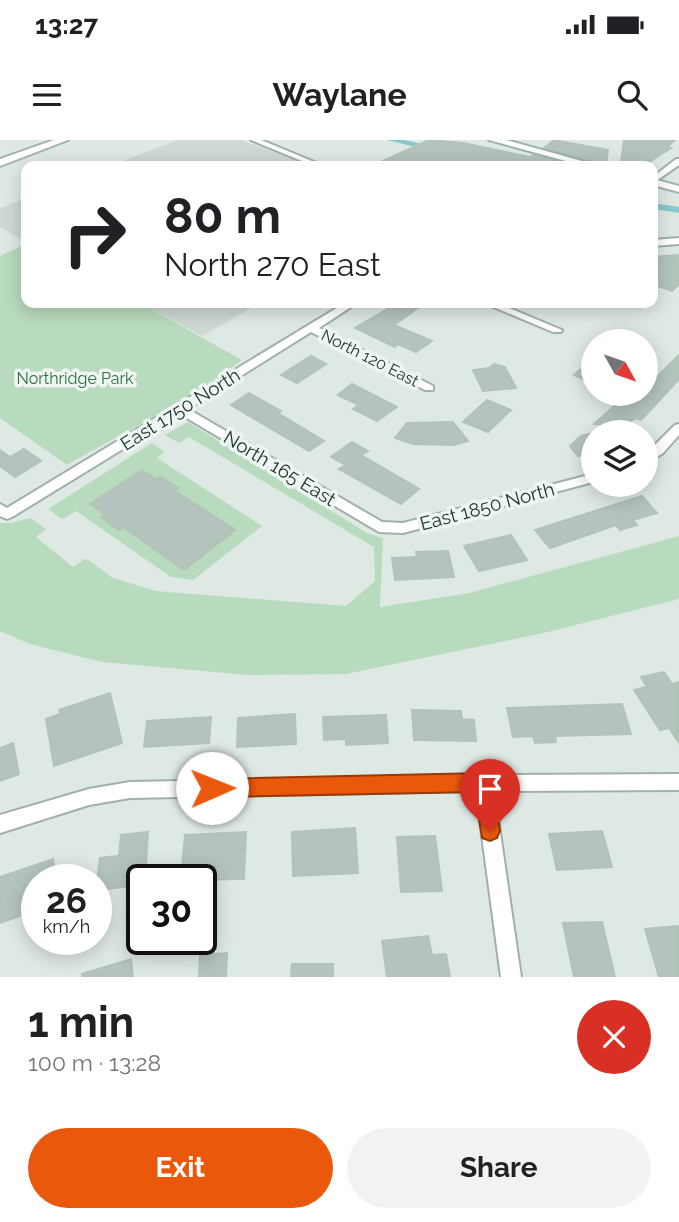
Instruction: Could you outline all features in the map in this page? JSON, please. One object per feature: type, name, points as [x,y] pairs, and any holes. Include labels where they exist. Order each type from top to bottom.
[{"type":"street","points":[[0,163],[63,140]]},
{"type":"street","points":[[255,140],[308,161]]},
{"type":"street","points":[[494,140],[576,161]]},
{"type":"street","points":[[658,177],[679,161]]},
{"type":"street","points":[[658,182],[679,188]]},
{"type":"street","points":[[658,243],[679,241]]},
{"type":"street","name":"East 1750 North","points":[[4,512],[180,409],[344,308]]},
{"type":"street","points":[[501,308],[556,330]]},
{"type":"street","name":"North 120 East","points":[[310,328],[429,388]]},
{"type":"street","name":"North 165 East","points":[[180,409],[379,527]]},
{"type":"street","points":[[658,451],[679,429]]},
{"type":"street","name":"East 1850 North","points":[[379,527],[403,528],[581,481]]},
{"type":"street","points":[[0,824],[89,797],[130,790],[679,782]]},
{"type":"street","points":[[484,783],[511,977]]},
{"type":"shaded area","points":[[178,140],[241,140],[298,161],[122,161]]},
{"type":"shaded area","points":[[21,200],[21,239],[0,227],[0,208]]},
{"type":"shaded area","points":[[149,308],[251,308],[202,336]]},
{"type":"green space","name":"Northridge Park","points":[[21,246],[21,308],[149,308],[242,360],[178,402],[67,465],[0,418],[0,256]]},
{"type":"green space","points":[[188,422],[367,533],[383,538],[380,607],[469,593],[679,536],[679,599],[548,632],[346,674],[248,675],[102,662],[30,644],[0,631],[0,523],[31,518],[46,529],[36,537],[73,567],[85,559],[89,560],[111,577],[155,591],[346,606],[375,581],[374,547],[189,437],[179,443],[165,435]]},
{"type":"green space","points":[[152,443],[164,452],[157,458],[262,526],[193,580],[171,577],[76,511],[62,519],[48,509]]},
{"type":"building","points":[[429,140],[463,143],[556,161],[383,161]]},
{"type":"building","points":[[554,140],[608,150],[607,161],[589,161],[544,148]]},
{"type":"building","points":[[624,140],[675,140],[667,147],[671,148],[651,161],[621,161]]},
{"type":"building","points":[[679,255],[679,284],[672,291],[658,286],[658,257]]},
{"type":"building","points":[[389,308],[418,308],[394,325],[432,341],[416,352],[398,344],[395,347],[355,328]]},
{"type":"building","points":[[679,355],[679,379],[658,402],[658,376]]},
{"type":"building","points":[[311,356],[326,364],[297,383],[281,375]]},
{"type":"building","points":[[494,364],[505,367],[516,388],[483,391],[473,370],[489,368]]},
{"type":"building","points":[[581,369],[581,378],[574,375]]},
{"type":"building","points":[[352,384],[397,407],[377,421],[353,409],[359,405],[338,395]]},
{"type":"building","points":[[249,393],[324,441],[309,451],[231,405]]},
{"type":"building","points":[[487,400],[511,410],[488,432],[463,422]]},
{"type":"building","points":[[614,406],[654,406],[641,420],[599,420]]},
{"type":"building","points":[[453,422],[468,441],[454,445],[413,444],[395,438],[407,423]]},
{"type":"building","points":[[581,436],[581,455],[578,456],[570,446]]},
{"type":"building","points":[[352,442],[368,451],[361,455],[419,489],[401,504],[339,469],[346,465],[331,457]]},
{"type":"building","points":[[24,449],[41,461],[15,477],[0,466],[0,450],[10,457]]},
{"type":"building","points":[[142,470],[156,479],[161,477],[178,488],[175,491],[235,530],[184,570],[123,527],[119,530],[101,517],[105,514],[90,504]]},
{"type":"building","points":[[639,497],[643,497],[657,513],[633,520],[637,525],[620,530],[616,525],[550,548],[535,530]]},
{"type":"building","points":[[511,535],[527,560],[479,571],[464,546]]},
{"type":"building","points":[[448,551],[454,577],[395,580],[392,558],[417,557],[416,552]]},
{"type":"building","points":[[664,672],[672,684],[679,682],[679,743],[669,728],[660,730],[634,690],[647,687],[641,677]]},
{"type":"building","points":[[110,693],[122,743],[54,766],[46,719],[60,714],[59,710]]},
{"type":"building","points":[[622,704],[631,734],[555,736],[556,742],[535,743],[533,736],[513,737],[507,708]]},
{"type":"building","points":[[412,710],[461,711],[462,719],[474,720],[476,741],[414,740]]},
{"type":"building","points":[[295,714],[296,744],[237,747],[238,718]]},
{"type":"building","points":[[386,715],[388,743],[346,745],[346,739],[324,740],[323,717]]},
{"type":"building","points":[[211,717],[209,743],[144,747],[147,721]]},
{"type":"building","points":[[13,743],[19,774],[0,781],[0,748]]},
{"type":"building","points":[[355,828],[358,873],[293,876],[292,832]]},
{"type":"building","points":[[602,831],[612,867],[557,870],[549,834]]},
{"type":"building","points":[[148,832],[146,864],[126,864],[126,887],[112,888],[112,864],[99,864],[100,858],[119,856],[121,835]]},
{"type":"building","points":[[246,832],[244,879],[217,879],[217,864],[182,864],[185,835]]},
{"type":"building","points":[[435,836],[442,891],[401,892],[397,837]]},
{"type":"building","points":[[53,859],[54,864],[38,864]]},
{"type":"building","points":[[21,870],[21,916],[0,923],[0,877]]},
{"type":"building","points":[[602,922],[615,977],[574,977],[563,923]]},
{"type":"building","points":[[679,926],[679,977],[659,977],[645,929]]},
{"type":"building","points":[[428,936],[432,955],[446,954],[450,977],[387,977],[382,941]]},
{"type":"building","points":[[227,953],[226,977],[199,977],[200,955]]},
{"type":"building","points":[[131,959],[133,977],[82,977],[82,974]]},
{"type":"building","points":[[292,964],[333,964],[333,977],[291,977]]},
{"type":"waterway","points":[[392,140],[440,150]]},
{"type":"waterway","points":[[658,207],[679,210]]},
{"type":"route","points":[[212,788],[484,783],[490,831]]}]
